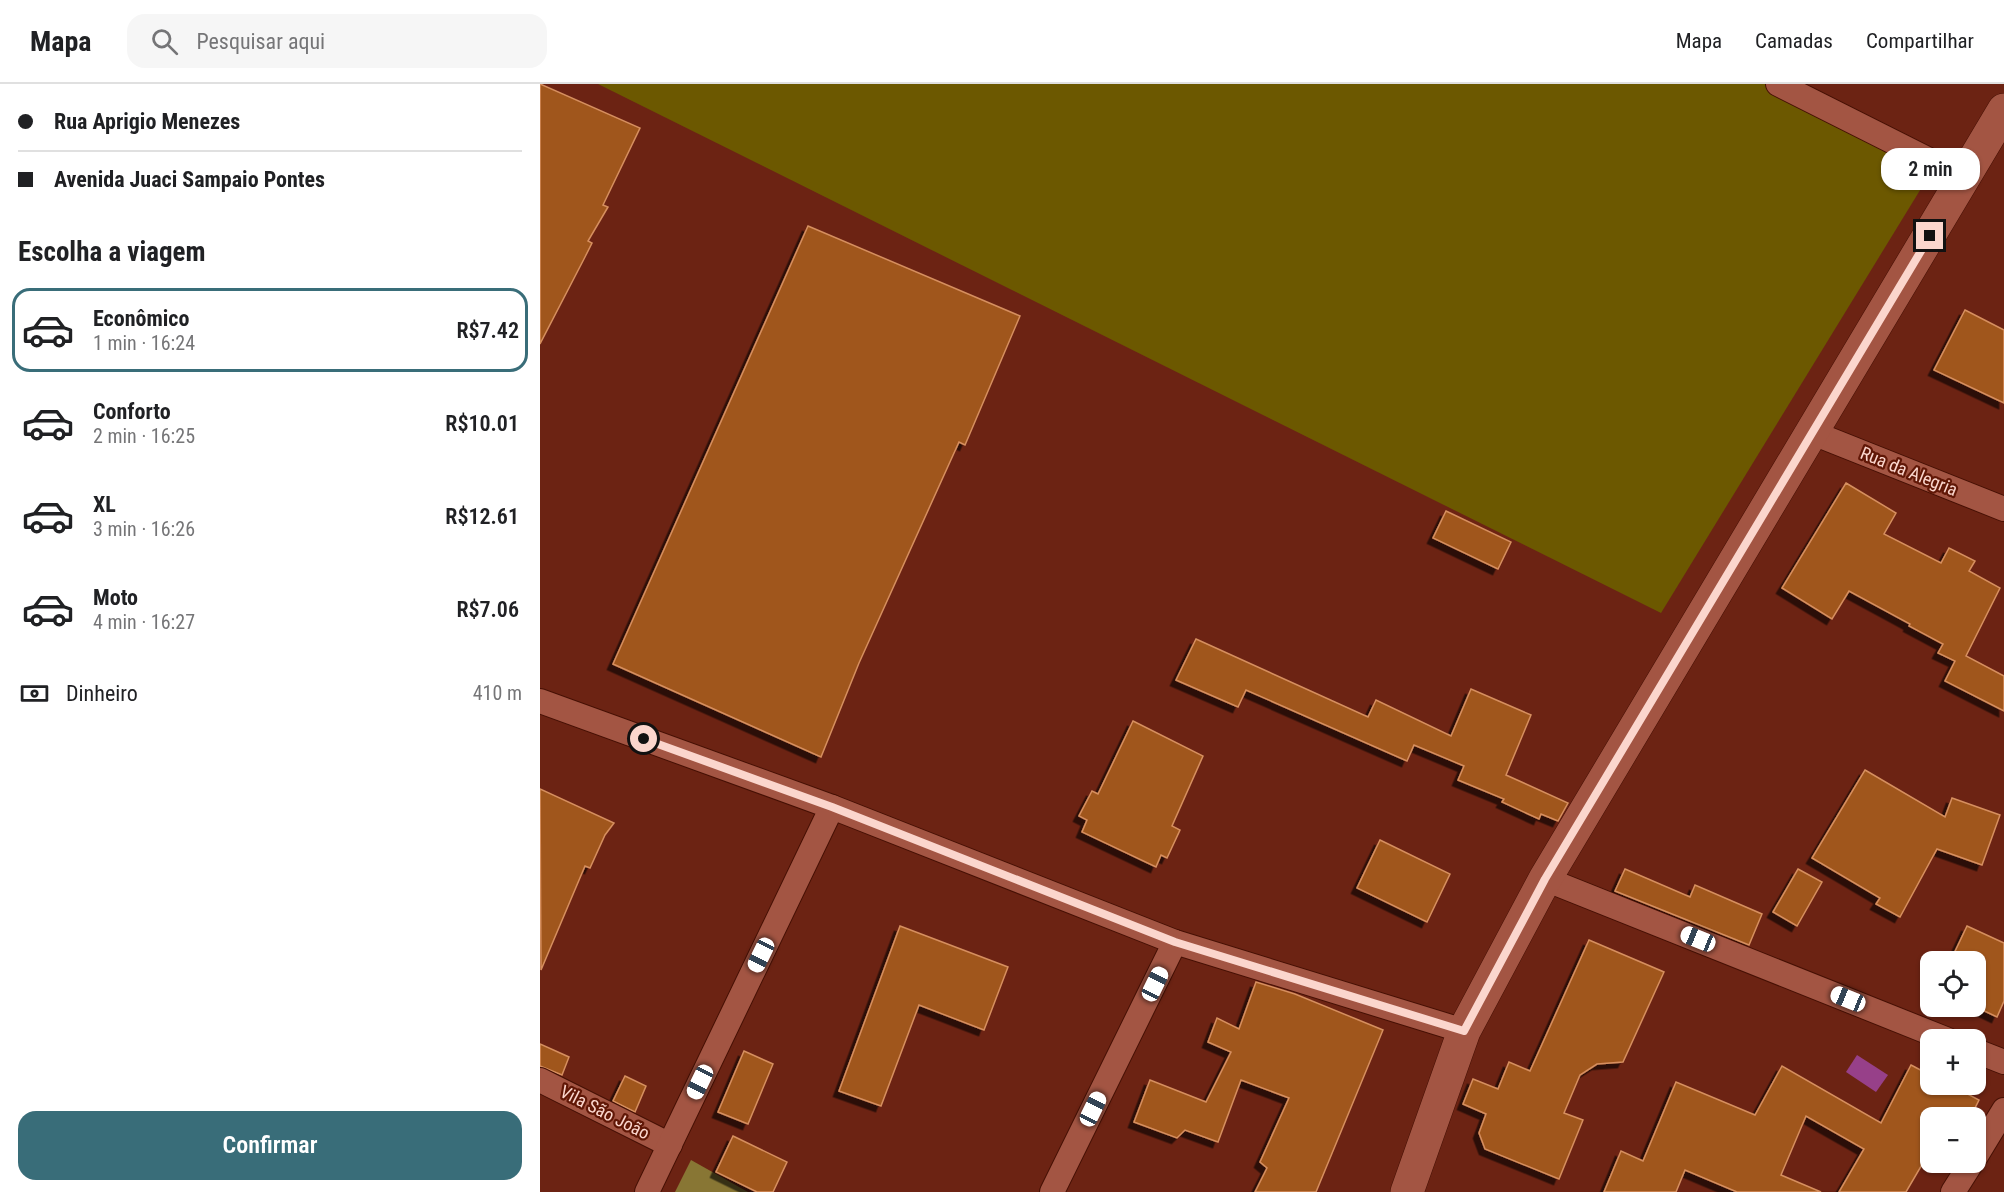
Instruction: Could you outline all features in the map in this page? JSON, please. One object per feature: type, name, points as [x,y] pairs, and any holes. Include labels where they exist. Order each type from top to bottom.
[{"type":"main road","points":[[1407,1192],[1464,1031],[1545,879],[2004,110]]},
{"type":"street","points":[[1778,84],[1965,178]]},
{"type":"street","name":"Rua da Alegria","points":[[1813,433],[2004,509]]},
{"type":"street","points":[[540,701],[832,807],[1175,942],[1464,1031]]},
{"type":"street","points":[[647,1192],[832,807]]},
{"type":"street","points":[[1545,879],[1920,1029]]},
{"type":"street","points":[[1052,1192],[1175,942]]},
{"type":"street","points":[[1986,1055],[2004,1062]]},
{"type":"street","name":"Vila São João","points":[[540,1080],[670,1145]]},
{"type":"street","points":[[1986,1140],[2004,1110]]},
{"type":"street","points":[[1953,1192],[1965,1173]]},
{"type":"shaded area","points":[[598,84],[1766,84],[1933,169],[1661,613]]},
{"type":"shaded area","points":[[1857,1055],[1888,1075],[1876,1092],[1846,1072]]},
{"type":"shaded area","points":[[691,1160],[748,1192],[675,1192]]},
{"type":"building","points":[[540,84],[640,128],[603,205],[608,207],[588,241],[592,243],[540,344]]},
{"type":"building","points":[[808,226],[1020,316],[965,445],[959,442],[859,663],[821,757],[613,664]]},
{"type":"building","points":[[1965,310],[2004,330],[2004,403],[1934,370]]},
{"type":"building","points":[[1846,483],[1896,513],[1884,534],[1941,563],[1949,548],[1975,561],[1969,571],[2000,588],[1966,656],[2004,676],[2004,711],[1945,681],[1955,661],[1938,653],[1943,644],[1909,626],[1910,624],[1849,591],[1832,619],[1782,588]]},
{"type":"building","points":[[1446,511],[1511,542],[1498,569],[1433,538]]},
{"type":"building","points":[[1196,639],[1368,717],[1376,700],[1451,736],[1471,689],[1531,715],[1506,775],[1568,803],[1558,821],[1541,814],[1539,819],[1502,802],[1504,799],[1458,780],[1464,766],[1414,745],[1407,761],[1246,690],[1238,707],[1176,680]]},
{"type":"building","points":[[1133,721],[1203,756],[1172,826],[1180,830],[1167,858],[1161,855],[1156,867],[1082,832],[1087,820],[1079,816],[1092,791],[1098,794]]},
{"type":"building","points":[[1865,770],[1945,817],[1952,798],[2000,815],[1982,865],[1937,849],[1900,917],[1876,904],[1880,898],[1812,858]]},
{"type":"building","points":[[540,789],[614,823],[605,835],[590,868],[585,866],[541,970]]},
{"type":"building","points":[[1380,840],[1450,874],[1427,922],[1357,888]]},
{"type":"building","points":[[1625,869],[1690,897],[1695,885],[1762,914],[1749,945],[1615,891]]},
{"type":"building","points":[[1798,869],[1822,882],[1797,926],[1773,912]]},
{"type":"building","points":[[900,926],[1008,967],[984,1030],[919,1005],[881,1106],[839,1091]]},
{"type":"building","points":[[1967,926],[2004,943],[2004,1001],[1997,1017],[1986,1012],[1986,951],[1955,951]]},
{"type":"building","points":[[1589,940],[1664,972],[1623,1062],[1597,1064],[1580,1075],[1564,1113],[1583,1120],[1559,1179],[1485,1149],[1479,1133],[1486,1114],[1463,1104],[1473,1079],[1498,1089],[1509,1062],[1530,1071]]},
{"type":"building","points":[[1256,982],[1295,994],[1383,1030],[1316,1192],[1255,1192],[1267,1168],[1260,1162],[1289,1098],[1241,1080],[1218,1142],[1185,1130],[1177,1138],[1134,1122],[1150,1080],[1206,1102],[1231,1052],[1208,1042],[1217,1018],[1239,1029]]},
{"type":"building","points":[[540,1044],[569,1057],[562,1075],[540,1066]]},
{"type":"building","points":[[744,1051],[773,1064],[748,1124],[718,1112]]},
{"type":"building","points":[[1911,1065],[1920,1070],[1920,1095],[1970,1095],[1979,1100],[1976,1107],[1920,1107],[1920,1168],[1906,1192],[1839,1192],[1864,1149],[1806,1116],[1781,1175],[1821,1192],[1737,1192],[1685,1170],[1676,1192],[1604,1192],[1621,1151],[1643,1161],[1676,1082],[1755,1115],[1782,1066],[1881,1123]]},
{"type":"building","points":[[625,1076],[646,1086],[635,1112],[613,1101]]},
{"type":"building","points":[[733,1136],[787,1162],[773,1192],[757,1192],[716,1172]]},
{"type":"route","points":[[644,739],[832,807],[1175,942],[1464,1031],[1545,879],[1930,236]]}]
